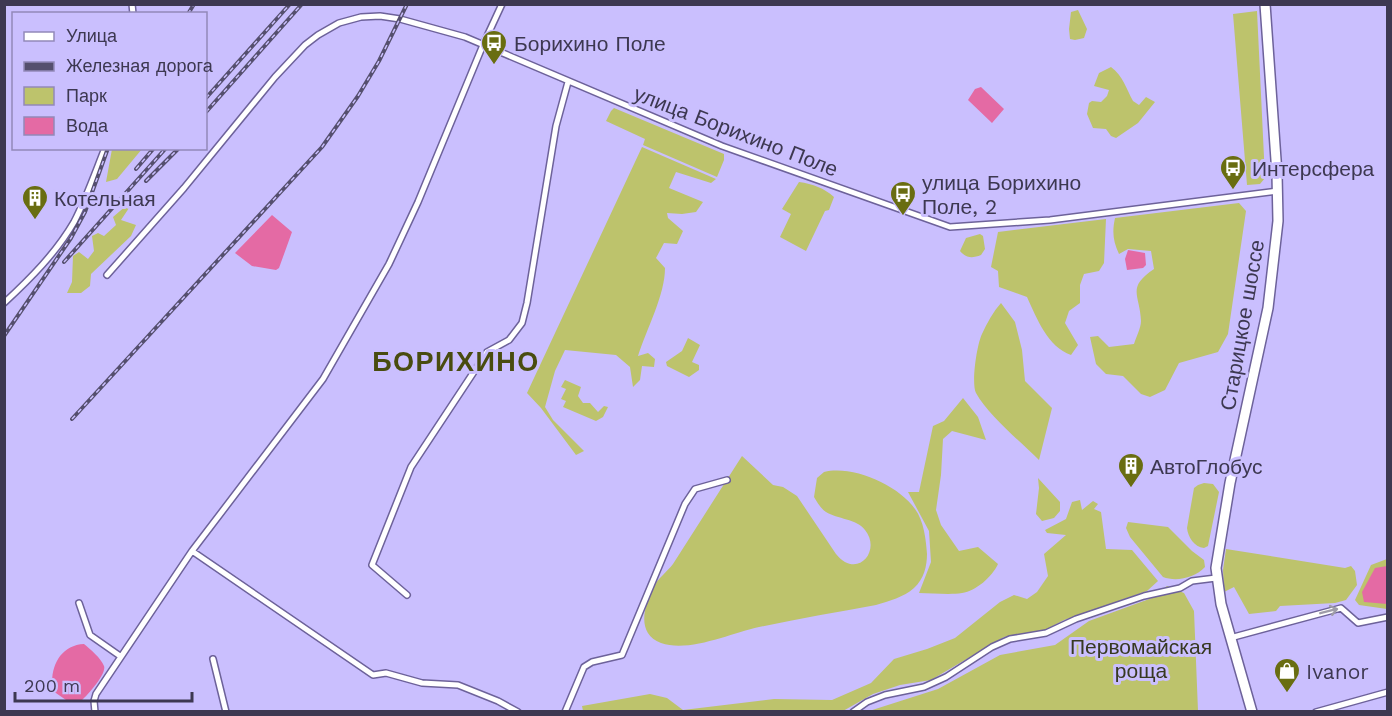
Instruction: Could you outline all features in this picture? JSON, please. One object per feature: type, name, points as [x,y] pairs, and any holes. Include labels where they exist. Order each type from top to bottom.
[{"type":"main road","name":"Старицкое шоссе","points":[[1252,711],[1230,638],[1216,578],[1217,552],[1230,483],[1268,308],[1278,221],[1265,4]]},
{"type":"street","points":[[95,711],[96,694],[192,551],[323,379],[389,264],[418,202],[502,4]]},
{"type":"street","name":"улица Борихино Поле","points":[[107,275],[159,219],[275,77],[305,45],[346,20],[361,17],[390,17],[435,28],[483,45],[722,146],[950,227],[1050,220],[1278,191]]},
{"type":"street","points":[[407,595],[372,565],[411,467],[487,352],[509,340],[522,324],[556,126],[568,82]]},
{"type":"street","points":[[4,303],[30,279],[63,239],[75,220],[104,150]]},
{"type":"street","points":[[565,711],[584,667],[592,662],[622,655],[685,504],[695,489],[727,480]]},
{"type":"street","points":[[192,551],[373,675],[386,673],[422,683],[458,685],[518,711]]},
{"type":"street","points":[[853,711],[885,695],[924,687],[1010,639],[1046,633],[1076,619],[1144,596],[1180,588],[1192,581],[1216,578]]},
{"type":"street","points":[[79,603],[90,635],[120,656]]},
{"type":"street","points":[[1230,638],[1341,608],[1358,623],[1388,617]]},
{"type":"street","points":[[213,659],[226,711]]},
{"type":"street","points":[[1316,711],[1388,692]]},
{"type":"green space","points":[[1078,10],[1087,29],[1084,38],[1075,40],[1070,39],[1069,29],[1071,12]]},
{"type":"green space","points":[[1257,11],[1265,178],[1260,184],[1247,185],[1233,14]]},
{"type":"green space","points":[[1111,67],[1121,78],[1133,101],[1139,105],[1146,97],[1155,102],[1138,123],[1116,138],[1111,136],[1106,129],[1093,128],[1087,114],[1089,103],[1101,102],[1107,96],[1109,90],[1094,86],[1099,73]]},
{"type":"green space","points":[[614,108],[724,154],[717,177],[643,145],[645,139],[606,121]]},
{"type":"green space","points":[[642,147],[716,179],[711,183],[676,172],[669,188],[703,202],[696,212],[667,213],[668,218],[683,231],[677,244],[664,243],[656,258],[665,268],[662,289],[638,356],[648,353],[655,359],[654,367],[642,366],[640,380],[633,387],[630,367],[616,355],[565,350],[555,371],[545,407],[553,420],[584,451],[576,455],[527,393]]},
{"type":"green space","points":[[112,150],[141,150],[117,179],[106,182]]},
{"type":"green space","points":[[799,182],[818,187],[834,197],[806,251],[780,237],[791,214],[782,209]]},
{"type":"green space","points":[[1239,203],[1246,211],[1228,334],[1218,352],[1179,363],[1165,390],[1150,397],[1141,394],[1123,376],[1106,374],[1096,364],[1090,337],[1098,336],[1109,347],[1134,344],[1141,321],[1137,287],[1140,281],[1154,269],[1151,251],[1128,249],[1119,254],[1114,236],[1115,218]]},
{"type":"green space","points":[[127,205],[129,208],[121,220],[136,225],[131,236],[91,274],[90,286],[81,293],[67,293],[72,282],[73,256],[79,252],[88,259],[94,251],[92,236],[98,233],[104,236],[116,225],[113,217]]},
{"type":"green space","points":[[1106,219],[1104,263],[1099,271],[1084,274],[1080,285],[1080,303],[1069,311],[1065,323],[1078,345],[1071,355],[1056,346],[1050,339],[1039,323],[1027,297],[999,287],[998,271],[991,267],[998,232]]},
{"type":"green space","points":[[980,234],[983,236],[985,249],[981,255],[970,257],[960,251],[966,238]]},
{"type":"green space","points":[[1001,303],[1015,322],[1022,350],[1025,381],[1052,408],[1039,460],[988,410],[976,393],[975,364],[980,339],[990,318]]},
{"type":"green space","points":[[688,338],[700,345],[692,362],[699,365],[699,370],[689,377],[667,366],[666,362],[682,351]]},
{"type":"green space","points":[[565,380],[581,387],[578,396],[583,403],[590,403],[598,412],[604,406],[608,407],[603,417],[596,421],[563,407],[566,401],[561,399],[566,389],[561,387]]},
{"type":"green space","points":[[963,398],[978,417],[986,440],[952,431],[943,439],[936,510],[941,525],[959,551],[978,547],[998,564],[983,583],[967,592],[919,593],[931,562],[929,531],[908,492],[919,492],[933,426],[944,421]]},
{"type":"green space","points":[[742,456],[773,485],[783,487],[797,496],[836,554],[852,564],[865,560],[869,554],[871,546],[869,538],[861,526],[824,511],[814,497],[817,478],[824,472],[848,471],[874,479],[898,492],[915,509],[922,525],[927,559],[920,581],[906,594],[876,605],[759,627],[697,644],[672,645],[653,639],[648,633],[644,619],[653,588],[673,564]]},
{"type":"green space","points":[[1038,478],[1060,502],[1060,511],[1054,518],[1042,521],[1036,514]]},
{"type":"green space","points":[[1204,483],[1213,484],[1219,492],[1208,546],[1204,548],[1192,541],[1187,528],[1194,488]]},
{"type":"green space","points":[[1080,500],[1082,510],[1093,501],[1098,504],[1094,509],[1101,512],[1106,549],[1132,550],[1158,581],[1147,591],[1064,620],[1045,630],[1004,637],[931,680],[900,685],[873,694],[843,711],[583,711],[582,706],[650,694],[667,698],[683,710],[774,699],[832,700],[871,683],[894,659],[955,638],[1000,602],[1014,595],[1027,599],[1037,592],[1048,576],[1044,554],[1066,535],[1047,533],[1045,530],[1066,519],[1072,502]]},
{"type":"green space","points":[[1128,522],[1168,527],[1204,560],[1205,567],[1185,578],[1163,577],[1130,537],[1126,528]]},
{"type":"green space","points":[[1226,549],[1345,568],[1351,566],[1355,571],[1357,585],[1346,600],[1335,603],[1280,606],[1276,611],[1249,614],[1234,587],[1224,592],[1223,570]]},
{"type":"green space","points":[[1387,559],[1387,609],[1359,605],[1355,600],[1371,565]]},
{"type":"green space","name":"Первомайская роща","points":[[1167,586],[1184,593],[1194,611],[1198,711],[866,712],[938,689],[1000,655],[1055,645],[1089,621],[1152,598]]},
{"type":"water","points":[[981,87],[1004,109],[992,123],[968,100],[975,89]]},
{"type":"water","points":[[272,215],[292,232],[279,268],[276,270],[252,266],[235,253]]},
{"type":"water","points":[[1128,250],[1145,253],[1146,265],[1143,268],[1127,270],[1125,259]]},
{"type":"water","points":[[1387,566],[1387,604],[1364,602],[1362,592],[1375,568]]},
{"type":"water","points":[[84,644],[100,660],[104,670],[80,702],[66,700],[53,691],[55,666],[58,659],[68,649]]},
{"type":"railway","points":[[189,12],[194,4]]},
{"type":"railway","points":[[207,97],[290,4]]},
{"type":"railway","points":[[207,111],[302,4]]},
{"type":"railway","points":[[72,419],[322,147],[358,96],[379,61],[407,4]]},
{"type":"railway","points":[[4,336],[71,238],[85,212],[107,150]]},
{"type":"railway","points":[[136,169],[152,150]]},
{"type":"railway","points":[[64,262],[164,150]]},
{"type":"railway","points":[[146,181],[177,150]]},
{"type":"place","name":"Борихино Поле","points":[[494,66]]},
{"type":"place","name":"Интерсфера","points":[[1233,191]]},
{"type":"place","name":"улица Борихино Поле, 2","points":[[903,217]]},
{"type":"place","name":"Котельная","points":[[35,221]]},
{"type":"place","name":"АвтоГлобус","points":[[1131,489]]},
{"type":"place","name":"Ivanor","points":[[1287,694]]},
{"type":"district","name":"БОРИХИНО","points":[[456,362]]}]
